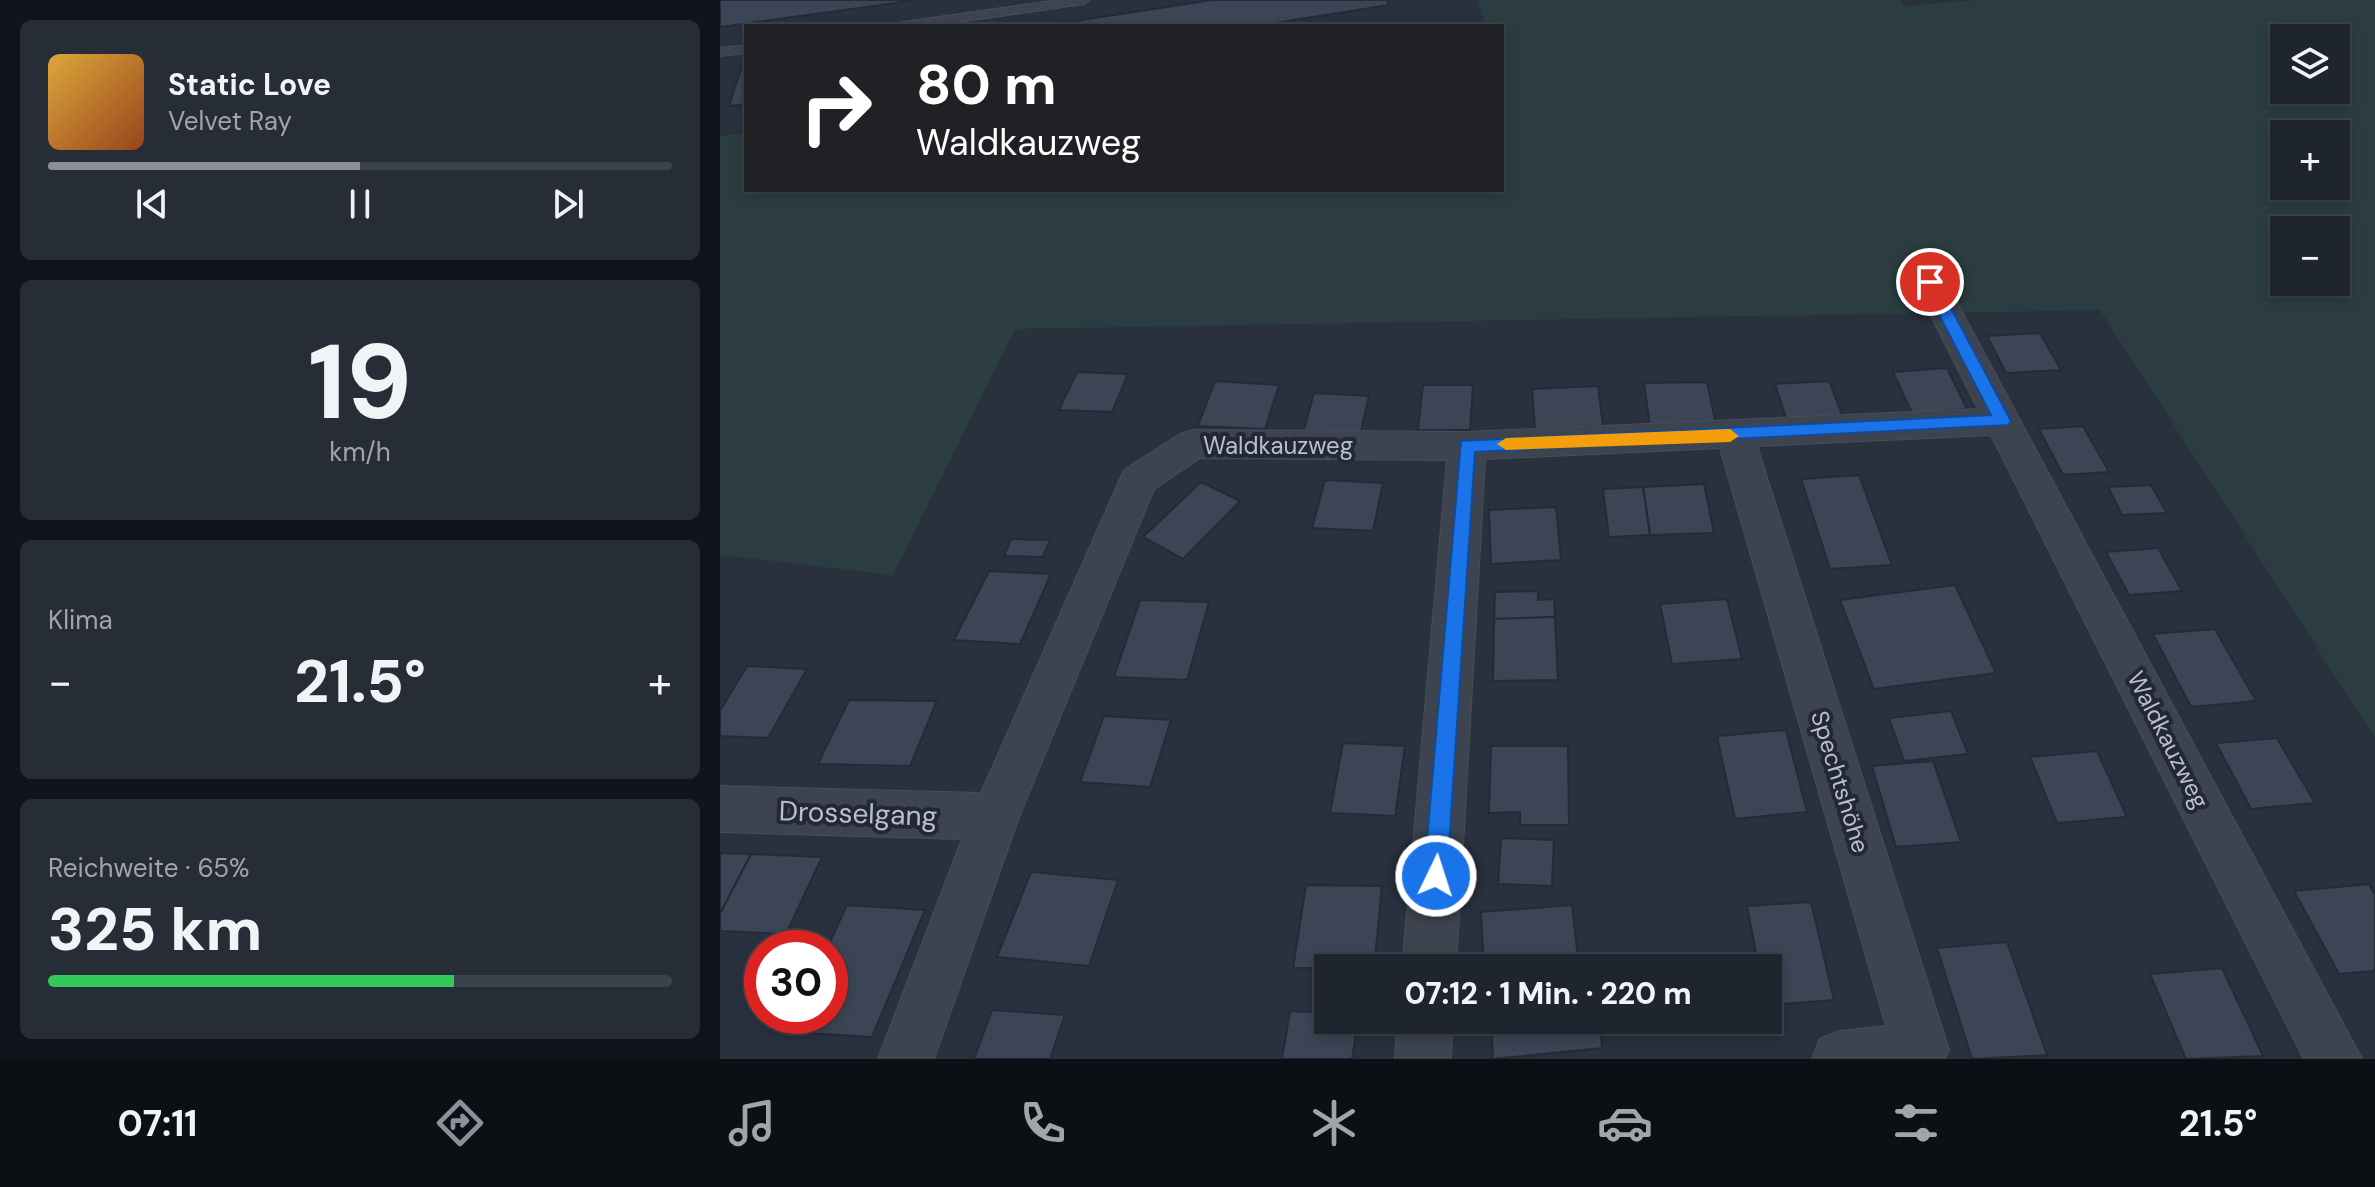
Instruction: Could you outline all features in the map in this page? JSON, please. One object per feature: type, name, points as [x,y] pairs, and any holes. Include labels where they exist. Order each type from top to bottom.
[{"type":"street","name":"Waldkauzweg","points":[[1930,282],[2334,1059]]},
{"type":"street","name":"Waldkauzweg","points":[[906,1059],[995,817],[1138,480],[1193,444],[1467,446],[2002,421]]},
{"type":"street","name":"Spechtshöhe","points":[[1735,435],[1921,1050],[1840,1059]]},
{"type":"street","points":[[1430,954],[1467,446]]},
{"type":"street","name":"Drosselgang","points":[[720,809],[995,817]]},
{"type":"street","points":[[1423,1059],[1424,1034]]},
{"type":"lane","points":[[917,24],[1084,0]]},
{"type":"lane","points":[[720,52],[744,49]]},
{"type":"shaded area","points":[[1478,0],[1901,0],[1905,6],[1977,0],[2375,0],[2375,738],[2100,310],[1015,329],[893,575],[720,555],[720,136],[744,133],[744,192],[1504,192],[1504,24],[1485,24]]},
{"type":"building","points":[[720,0],[917,0],[720,27]]},
{"type":"building","points":[[1212,0],[1387,0],[1389,5],[1268,24],[1055,24]]},
{"type":"building","points":[[744,68],[744,104],[729,106],[741,69]]},
{"type":"building","points":[[2040,333],[2061,370],[2006,373],[1987,336]]},
{"type":"building","points":[[1947,368],[1967,409],[1912,413],[1893,372]]},
{"type":"building","points":[[1077,372],[1128,374],[1112,412],[1059,410]]},
{"type":"building","points":[[1215,381],[1279,385],[1265,429],[1198,426]]},
{"type":"building","points":[[1829,381],[1843,417],[1787,421],[1775,384]]},
{"type":"building","points":[[1707,382],[1716,425],[1650,427],[1644,383]]},
{"type":"building","points":[[1423,385],[1473,385],[1470,430],[1418,430]]},
{"type":"building","points":[[1598,386],[1603,426],[1535,429],[1532,389]]},
{"type":"building","points":[[1314,393],[1369,396],[1360,435],[1303,433]]},
{"type":"building","points":[[2083,426],[2109,472],[2063,475],[2039,429]]},
{"type":"building","points":[[1859,475],[1892,565],[1830,569],[1801,479]]},
{"type":"building","points":[[1325,480],[1383,483],[1373,531],[1312,528]]},
{"type":"building","points":[[1201,482],[1240,501],[1183,559],[1143,537]]},
{"type":"building","points":[[1704,484],[1714,533],[1650,535],[1643,487]]},
{"type":"building","points":[[2151,485],[2167,513],[2122,515],[2108,487]]},
{"type":"building","points":[[1643,487],[1650,535],[1609,537],[1603,489]]},
{"type":"building","points":[[1556,507],[1561,560],[1491,564],[1489,510]]},
{"type":"building","points":[[1011,539],[1050,540],[1043,557],[1004,556]]},
{"type":"building","points":[[2158,548],[2182,591],[2129,595],[2106,552]]},
{"type":"building","points":[[989,571],[1051,574],[1020,644],[954,640]]},
{"type":"building","points":[[1955,585],[1996,673],[1874,689],[1840,600]]},
{"type":"building","points":[[1538,591],[1538,600],[1554,599],[1555,617],[1494,619],[1495,592]]},
{"type":"building","points":[[1727,599],[1742,659],[1672,664],[1660,604]]},
{"type":"building","points":[[1140,600],[1209,602],[1187,680],[1114,677]]},
{"type":"building","points":[[1555,617],[1558,680],[1493,681],[1494,619]]},
{"type":"building","points":[[2215,629],[2256,701],[2191,707],[2153,634]]},
{"type":"building","points":[[747,666],[807,669],[768,738],[720,736],[720,711]]},
{"type":"building","points":[[849,700],[937,701],[910,766],[818,764]]},
{"type":"building","points":[[1951,711],[1968,754],[1904,761],[1889,718]]},
{"type":"building","points":[[1104,716],[1171,720],[1150,787],[1080,782]]},
{"type":"building","points":[[1786,730],[1807,812],[1735,819],[1717,736]]},
{"type":"building","points":[[2277,738],[2315,803],[2251,809],[2216,743]]},
{"type":"building","points":[[1343,743],[1405,746],[1395,816],[1330,813]]},
{"type":"building","points":[[1491,746],[1568,746],[1569,825],[1520,825],[1520,812],[1489,813]]},
{"type":"building","points":[[2097,751],[2127,817],[2057,823],[2030,757]]},
{"type":"building","points":[[1933,761],[1961,842],[1896,847],[1872,766]]},
{"type":"building","points":[[1501,838],[1554,840],[1552,886],[1498,884]]},
{"type":"building","points":[[720,853],[751,854],[720,914]]},
{"type":"building","points":[[751,854],[822,857],[788,930],[720,931],[720,914]]},
{"type":"building","points":[[1031,872],[1118,880],[1089,966],[997,957]]},
{"type":"building","points":[[2369,884],[2375,895],[2375,971],[2339,974],[2294,891]]},
{"type":"building","points":[[1306,885],[1382,886],[1375,954],[1314,954],[1314,968],[1293,968]]},
{"type":"building","points":[[1811,902],[1834,1000],[1782,1004],[1782,954],[1756,954],[1747,906]]},
{"type":"building","points":[[847,905],[925,910],[872,1037],[822,1034],[848,1034],[848,930],[835,930]]},
{"type":"building","points":[[1572,905],[1577,954],[1483,954],[1481,912]]},
{"type":"building","points":[[2007,942],[2047,1055],[1972,1059],[1937,948]]},
{"type":"building","points":[[2222,968],[2263,1056],[2186,1059],[2150,974]]},
{"type":"building","points":[[992,1010],[1065,1015],[1050,1059],[974,1059]]},
{"type":"building","points":[[1290,1011],[1314,1012],[1314,1034],[1356,1034],[1352,1059],[1282,1059]]},
{"type":"building","points":[[1492,1034],[1600,1034],[1602,1048],[1493,1059]]},
{"type":"slow traffic","points":[[1506,444],[1730,436]]},
{"type":"route","points":[[1436,876],[1467,446],[2002,421],[1930,282]]}]
